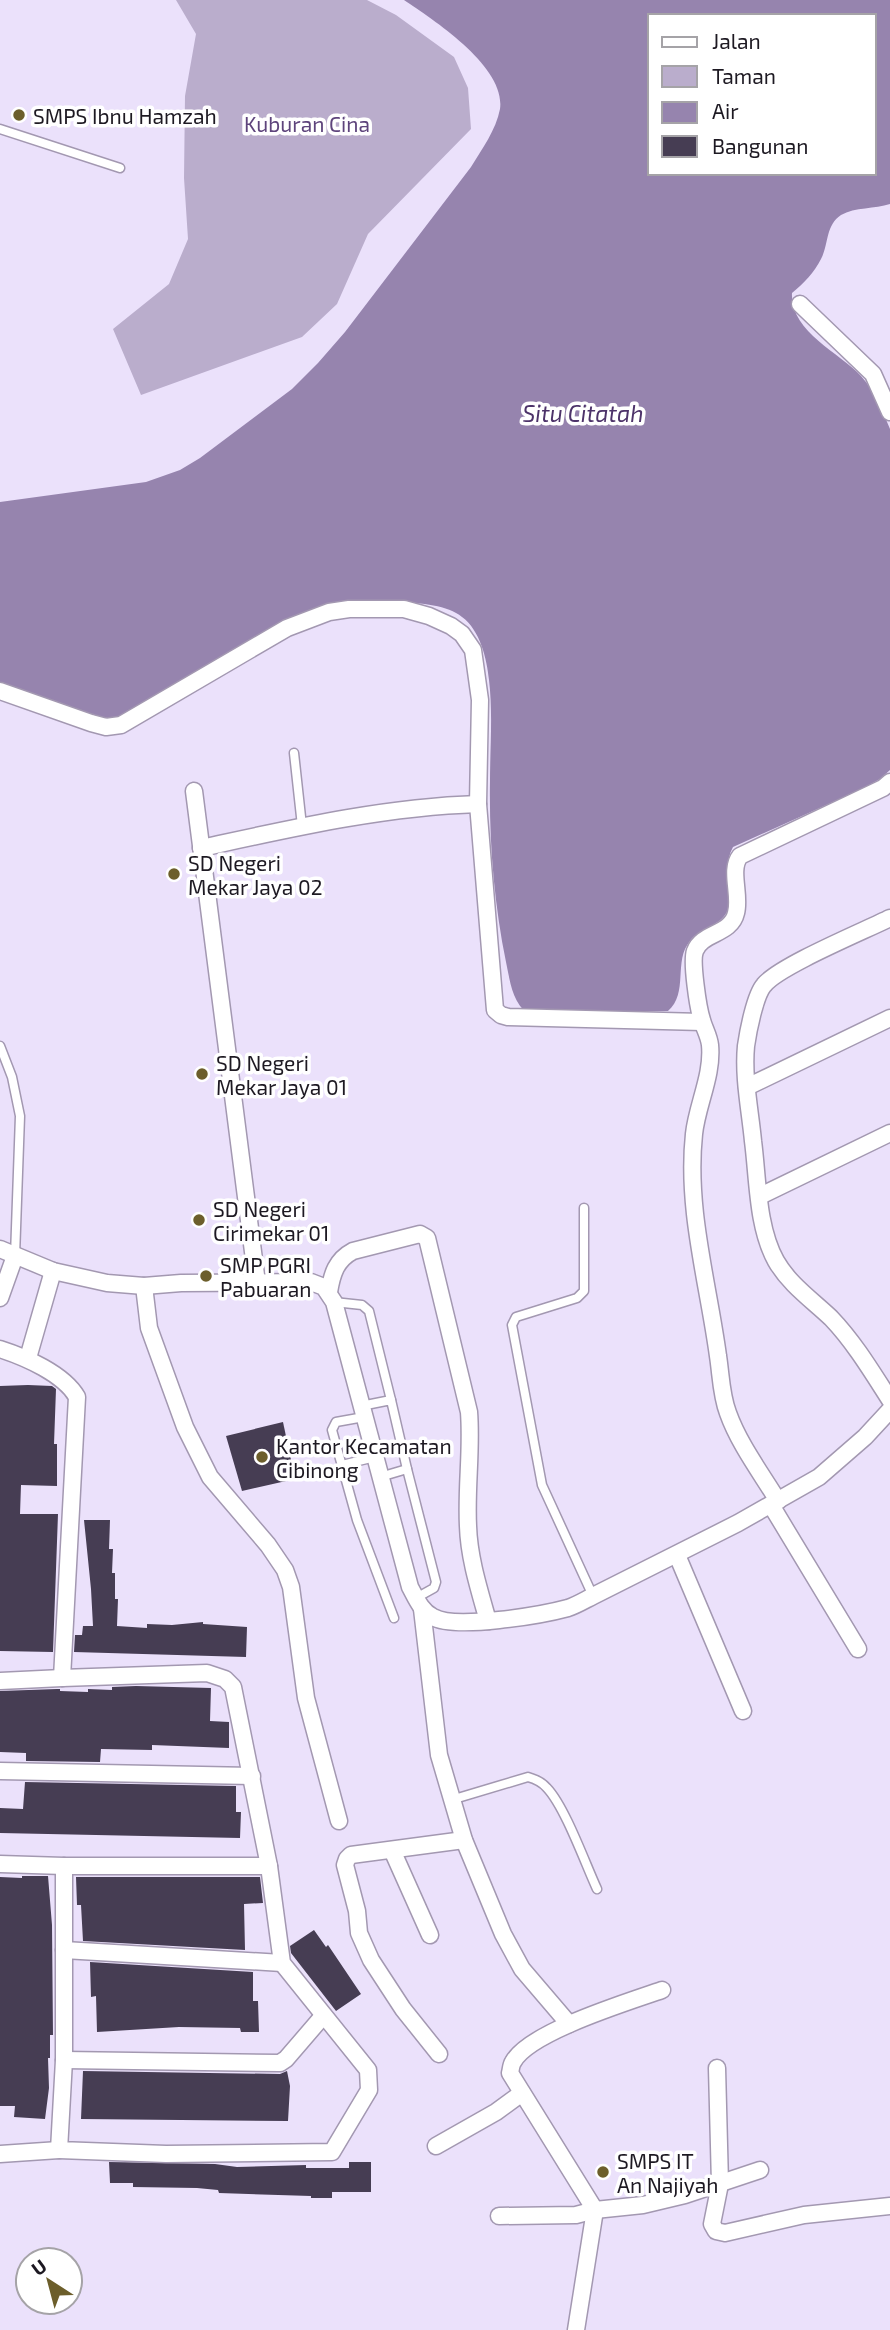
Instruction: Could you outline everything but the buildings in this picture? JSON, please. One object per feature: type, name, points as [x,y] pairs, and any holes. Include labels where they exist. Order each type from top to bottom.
[{"type":"street","points":[[800,304],[873,374],[890,412]]},
{"type":"street","points":[[0,691],[106,727],[121,724],[286,628],[305,620],[349,609],[373,608],[413,611],[451,626],[473,650],[480,700],[478,804],[495,1010],[508,1017],[702,1022]]},
{"type":"street","points":[[859,1650],[774,1503],[728,1414],[720,1381],[719,1357],[703,1273],[693,1190],[694,1134],[710,1044],[699,1008],[695,951],[703,942],[726,929],[733,921],[738,900],[736,862],[740,856],[883,788],[890,782]]},
{"type":"street","points":[[194,791],[257,1283]]},
{"type":"street","points":[[201,848],[302,826],[413,807],[478,804]]},
{"type":"street","points":[[890,918],[786,969],[764,984],[746,1047],[747,1087],[766,1237],[781,1269],[832,1320],[858,1351],[890,1400]]},
{"type":"street","points":[[747,1087],[890,1018]]},
{"type":"street","points":[[760,1196],[890,1133]]},
{"type":"street","points":[[488,1621],[472,1562],[468,1526],[471,1437],[469,1412],[427,1238],[420,1234],[353,1251],[340,1261],[333,1273],[332,1297],[410,1587],[419,1604],[432,1617],[447,1622],[488,1621],[570,1607],[591,1597],[677,1555],[819,1477],[890,1410]]},
{"type":"street","points":[[0,1298],[8,1252],[52,1270],[107,1283],[144,1286],[181,1283],[311,1282],[319,1284],[332,1297]]},
{"type":"street","points":[[28,1359],[52,1270]]},
{"type":"street","points":[[144,1286],[149,1328],[184,1427],[210,1477],[268,1545],[285,1570],[291,1587],[306,1698],[339,1821]]},
{"type":"street","points":[[0,1349],[28,1359],[67,1384],[78,1397],[62,1678]]},
{"type":"street","points":[[677,1555],[743,1711]]},
{"type":"street","points":[[419,1604],[435,1729],[451,1800],[464,1840],[498,1922],[522,1969],[569,2024]]},
{"type":"street","points":[[0,1681],[207,1673],[225,1679],[233,1687],[270,1866],[282,1963],[361,2060],[368,2070],[370,2081],[369,2090],[332,2152],[166,2154],[59,2150],[0,2154]]},
{"type":"street","points":[[0,1771],[252,1776]]},
{"type":"street","points":[[439,2054],[380,1975],[359,1933],[358,1911],[345,1865],[351,1855],[464,1840]]},
{"type":"street","points":[[392,1850],[430,1935]]},
{"type":"street","points":[[0,1864],[64,1867],[270,1866]]},
{"type":"street","points":[[59,2150],[64,2060],[64,1867]]},
{"type":"street","points":[[64,1950],[282,1963]]},
{"type":"street","points":[[576,2330],[595,2210],[510,2073],[513,2061],[531,2045],[569,2024],[662,1990]]},
{"type":"street","points":[[64,2060],[280,2063],[323,2016]]},
{"type":"street","points":[[717,2068],[720,2184],[712,2224],[716,2231],[725,2233],[808,2215],[890,2206]]},
{"type":"street","points":[[436,2146],[496,2112],[522,2093]]},
{"type":"street","points":[[499,2217],[576,2215],[595,2210],[643,2205],[760,2171]]},
{"type":"lane","points":[[0,129],[120,167]]},
{"type":"lane","points":[[293,753],[302,826]]},
{"type":"lane","points":[[0,1046],[12,1077],[20,1116],[8,1252]]},
{"type":"lane","points":[[584,1208],[584,1291],[577,1298],[516,1317],[512,1325],[542,1485],[591,1597]]},
{"type":"lane","points":[[332,1297],[362,1305],[369,1311],[436,1582],[419,1604]]},
{"type":"lane","points":[[391,1400],[333,1425],[358,1520],[394,1618]]},
{"type":"lane","points":[[342,1465],[375,1457]]},
{"type":"lane","points":[[380,1477],[407,1469]]},
{"type":"lane","points":[[451,1800],[528,1777],[535,1779],[547,1788],[557,1803],[597,1889]]},
{"type":"green space","name":"Kuburan Cina","points":[[176,0],[367,0],[396,15],[454,57],[468,88],[471,129],[368,234],[337,304],[302,337],[141,395],[113,329],[169,284],[188,239],[184,178],[185,96],[196,34]]},
{"type":"water","name":"Situ Citatah","points":[[404,0],[890,0],[890,204],[852,211],[836,219],[818,264],[792,293],[793,307],[799,319],[807,330],[866,382],[890,429],[890,770],[862,789],[733,847],[728,862],[729,906],[722,918],[695,936],[685,949],[678,995],[668,1011],[528,1014],[518,1003],[512,991],[506,962],[493,872],[490,804],[491,705],[488,672],[474,629],[451,611],[438,606],[407,603],[347,605],[118,720],[100,719],[0,684],[0,502],[146,482],[180,470],[292,389],[318,363],[345,332],[471,167],[495,124],[500,109],[499,93],[492,77],[450,33]]},
{"type":"place","name":"SMPS Ibnu Hamzah","points":[[19,115]]},
{"type":"place","name":"SD Negeri Mekar Jaya 02","points":[[174,874]]},
{"type":"place","name":"SD Negeri Mekar Jaya 01","points":[[202,1074]]},
{"type":"place","name":"SD Negeri Cirimekar 01","points":[[199,1220]]},
{"type":"place","name":"SMP PGRI Pabuaran","points":[[206,1276]]},
{"type":"place","name":"Kantor Kecamatan Cibinong","points":[[262,1457]]},
{"type":"place","name":"SMPS IT An Najiyah","points":[[603,2172]]}]
